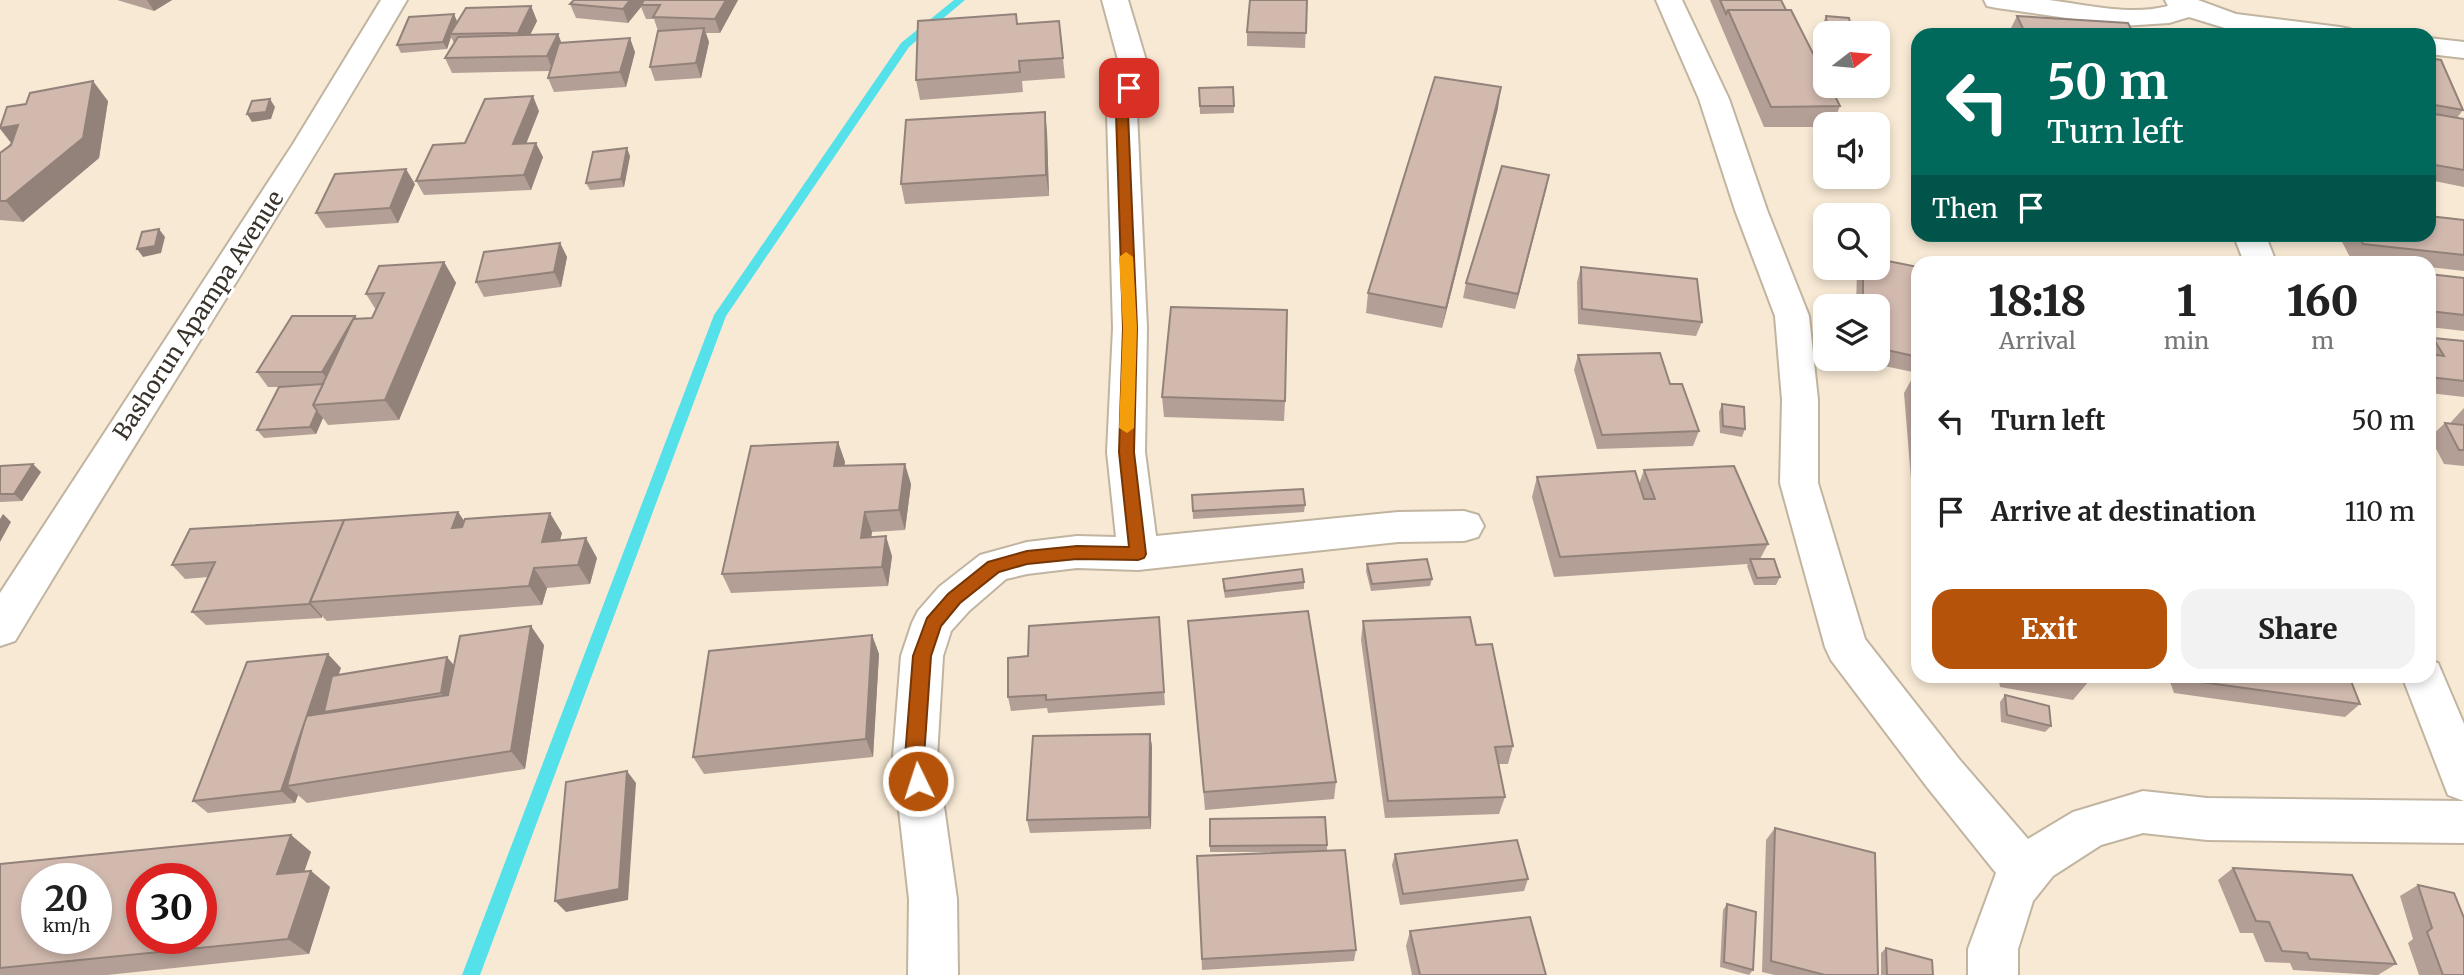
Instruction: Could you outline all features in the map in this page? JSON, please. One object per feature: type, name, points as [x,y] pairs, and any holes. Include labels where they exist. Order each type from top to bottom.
[{"type":"street","name":"Bashorun Apampa Avenue","points":[[0,629],[308,144],[394,0]]},
{"type":"street","points":[[1115,0],[1134,66],[1122,113],[1130,328],[1126,452],[1138,554]]},
{"type":"street","points":[[1669,0],[1714,99],[1751,210],[1792,316],[1800,400],[1799,483],[1846,647],[1943,773],[2025,873]]},
{"type":"street","points":[[1997,0],[2115,17],[2165,17],[2183,4],[2233,21],[2286,28]]},
{"type":"street","points":[[2436,47],[2464,50]]},
{"type":"street","points":[[933,975],[933,899],[915,757],[922,656],[933,623],[954,598],[994,566],[1027,558],[1077,552],[1138,554],[1398,527],[1464,526]]},
{"type":"street","points":[[2426,683],[2464,780]]},
{"type":"street","points":[[1993,975],[1993,949],[2013,889],[2036,860],[2089,827],[2143,812],[2207,819],[2464,822]]},
{"type":"building","points":[[574,0],[630,0],[623,9],[570,4]]},
{"type":"building","points":[[644,0],[726,0],[715,19],[653,17],[660,5],[641,5]]},
{"type":"building","points":[[1250,0],[1307,0],[1306,33],[1247,32]]},
{"type":"building","points":[[1720,0],[1781,0],[1786,10],[1728,10],[1726,14]]},
{"type":"building","points":[[531,6],[518,33],[450,34],[466,8]]},
{"type":"building","points":[[1728,10],[1791,10],[1813,53],[1813,98],[1836,98],[1840,106],[1771,107]]},
{"type":"building","points":[[454,14],[443,42],[397,45],[409,17]]},
{"type":"building","points":[[1016,14],[1017,24],[1059,21],[1063,58],[1019,61],[1020,72],[916,80],[918,21]]},
{"type":"building","points":[[1826,16],[1849,18],[1850,21],[1827,21]]},
{"type":"building","points":[[2017,16],[2128,23],[2130,28],[2023,28]]},
{"type":"building","points":[[704,28],[696,63],[650,67],[658,31]]},
{"type":"building","points":[[558,34],[547,56],[445,58],[458,37]]},
{"type":"building","points":[[630,38],[620,72],[548,78],[559,43]]},
{"type":"building","points":[[2436,59],[2441,60],[2463,110],[2436,105]]},
{"type":"building","points":[[1435,77],[1501,87],[1446,308],[1368,293]]},
{"type":"building","points":[[93,81],[83,138],[6,201],[0,201],[0,153],[11,145],[18,125],[0,128],[7,107],[26,104],[30,93]]},
{"type":"building","points":[[1233,87],[1234,106],[1200,106],[1199,88]]},
{"type":"building","points":[[533,96],[513,144],[536,143],[524,175],[416,181],[433,145],[465,143],[485,99]]},
{"type":"building","points":[[270,99],[266,112],[247,114],[252,101]]},
{"type":"building","points":[[1045,112],[1046,175],[901,184],[906,120]]},
{"type":"building","points":[[2436,114],[2464,119],[2464,170],[2436,165]]},
{"type":"building","points":[[627,148],[621,179],[586,183],[593,152]]},
{"type":"building","points":[[1502,166],[1549,175],[1518,294],[1466,283]]},
{"type":"building","points":[[406,169],[390,208],[316,213],[335,174]]},
{"type":"building","points":[[2436,217],[2464,220],[2464,255],[2362,242],[2436,242]]},
{"type":"building","points":[[159,229],[155,246],[137,249],[142,232]]},
{"type":"building","points":[[560,243],[554,272],[476,282],[484,252]]},
{"type":"building","points":[[1890,261],[1911,266],[1911,355],[1890,351],[1890,294],[1863,294],[1863,280],[1890,280]]},
{"type":"building","points":[[444,262],[385,400],[313,405],[353,319],[372,318],[384,293],[366,294],[379,266]]},
{"type":"building","points":[[1581,267],[1697,279],[1702,322],[1582,309]]},
{"type":"building","points":[[2436,275],[2464,278],[2464,315],[2436,312]]},
{"type":"building","points":[[1171,307],[1287,310],[1285,401],[1162,397]]},
{"type":"building","points":[[292,316],[355,316],[322,372],[257,372]]},
{"type":"building","points":[[2436,338],[2464,341],[2464,381],[2436,378],[2436,355],[2444,356]]},
{"type":"building","points":[[1660,353],[1670,384],[1682,384],[1699,431],[1602,435],[1578,355]]},
{"type":"building","points":[[323,384],[313,405],[317,411],[310,427],[257,430],[279,387]]},
{"type":"building","points":[[1722,404],[1744,407],[1745,429],[1723,426]]},
{"type":"building","points":[[2445,423],[2464,425],[2464,450],[2459,450]]},
{"type":"building","points":[[838,442],[834,466],[905,464],[899,510],[865,512],[861,538],[886,536],[882,567],[722,574],[751,446]]},
{"type":"building","points":[[33,464],[14,494],[0,494],[0,466]]},
{"type":"building","points":[[1734,466],[1768,544],[1560,557],[1537,477],[1635,471],[1644,499],[1655,499],[1644,470]]},
{"type":"building","points":[[1303,489],[1305,505],[1193,511],[1192,495]]},
{"type":"building","points":[[458,512],[452,528],[462,527],[465,519],[550,513],[542,542],[586,538],[578,565],[534,568],[529,586],[310,602],[344,520]]},
{"type":"building","points":[[344,520],[309,604],[192,612],[215,562],[172,565],[190,529]]},
{"type":"building","points":[[1427,559],[1432,579],[1372,584],[1367,564]]},
{"type":"building","points":[[1750,559],[1774,559],[1780,577],[1757,578]]},
{"type":"building","points":[[1302,569],[1304,582],[1225,591],[1223,579]]},
{"type":"building","points":[[1308,611],[1336,782],[1204,792],[1188,621]]},
{"type":"building","points":[[1159,617],[1164,692],[1046,700],[1046,695],[1008,697],[1008,658],[1028,656],[1029,626]]},
{"type":"building","points":[[1470,617],[1476,645],[1492,644],[1513,746],[1495,747],[1505,797],[1388,801],[1363,621]]},
{"type":"building","points":[[531,626],[511,751],[287,786],[306,716],[448,695],[460,636]]},
{"type":"building","points":[[872,635],[866,739],[693,757],[709,651]]},
{"type":"building","points":[[328,654],[281,791],[193,801],[247,662]]},
{"type":"building","points":[[447,657],[441,693],[324,712],[332,676]]},
{"type":"building","points":[[2209,683],[2352,683],[2360,704]]},
{"type":"building","points":[[2005,695],[2049,706],[2051,726],[2007,715]]},
{"type":"building","points":[[1150,734],[1149,817],[1027,820],[1033,736]]},
{"type":"building","points":[[627,771],[619,889],[555,901],[566,782]]},
{"type":"building","points":[[1325,817],[1327,845],[1210,846],[1210,819]]},
{"type":"building","points":[[1775,828],[1875,853],[1878,975],[1825,975],[1771,961]]},
{"type":"building","points":[[291,835],[277,874],[311,871],[288,939],[217,946],[217,863],[126,863],[126,954],[139,954],[0,968],[0,864]]},
{"type":"building","points":[[1517,840],[1528,879],[1403,894],[1395,854]]},
{"type":"building","points":[[1345,850],[1356,950],[1202,959],[1197,856]]},
{"type":"building","points":[[2233,868],[2352,875],[2396,964],[2310,959],[2307,953],[2282,951],[2269,922],[2256,921]]},
{"type":"building","points":[[2418,885],[2454,893],[2464,918],[2464,975],[2443,975],[2427,932],[2432,928]]},
{"type":"building","points":[[1727,904],[1756,912],[1753,970],[1724,962]]},
{"type":"building","points":[[1530,917],[1546,975],[1420,975],[1410,931]]},
{"type":"building","points":[[1886,948],[1932,960],[1933,975],[1887,975]]},
{"type":"waterway","points":[[471,975],[720,315],[905,45],[960,0]]},
{"type":"slow traffic","points":[[1126,257],[1130,328],[1127,428]]},
{"type":"route","points":[[918,781],[915,757],[922,656],[933,623],[954,598],[994,566],[1027,558],[1077,552],[1138,554],[1126,452],[1130,328],[1122,113],[1129,88]]}]
